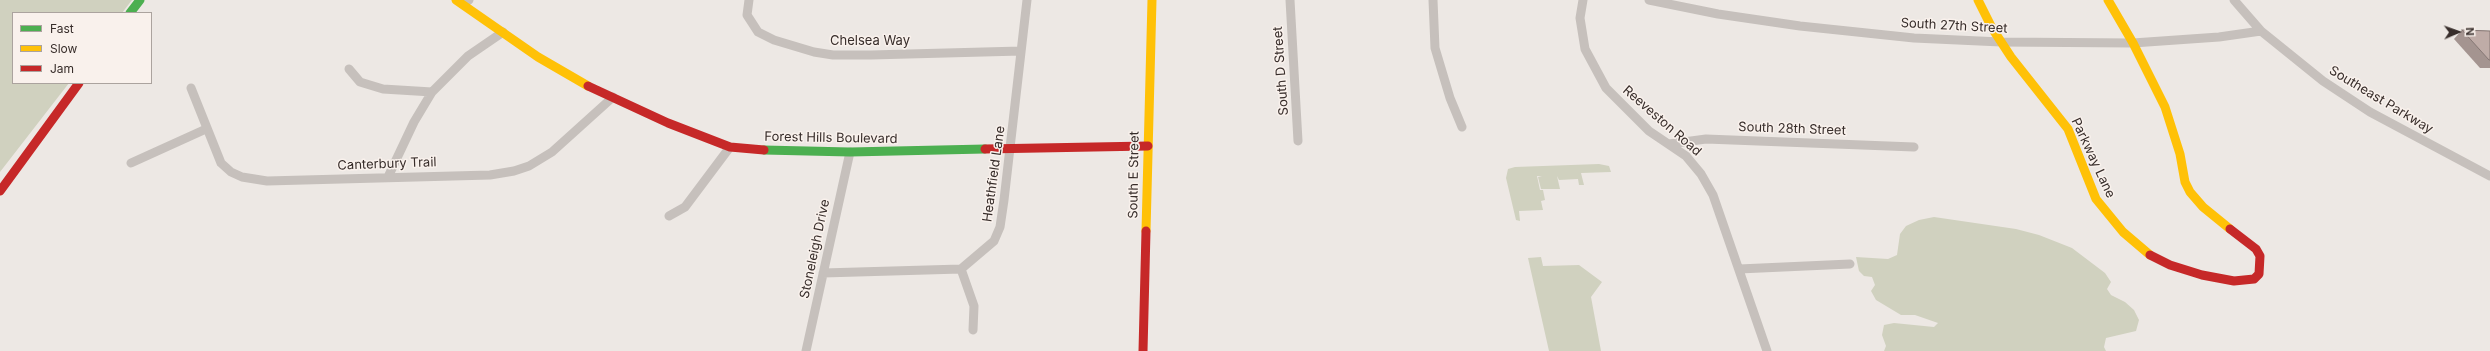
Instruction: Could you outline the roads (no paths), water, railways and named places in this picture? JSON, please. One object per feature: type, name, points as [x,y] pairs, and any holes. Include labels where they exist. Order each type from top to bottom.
[{"type":"street","points":[[131,12],[140,0]]},
{"type":"street","name":"Chelsea Way","points":[[749,0],[747,15],[758,32],[774,40],[814,52],[833,55],[873,55],[1021,51]]},
{"type":"street","name":"Heathfield Lane","points":[[961,269],[994,242],[1000,227],[1027,0]]},
{"type":"street","name":"South E Street","points":[[1143,351],[1152,0]]},
{"type":"street","name":"South D Street","points":[[1290,0],[1298,140]]},
{"type":"street","points":[[1432,0],[1435,48],[1450,98],[1462,127]]},
{"type":"street","name":"Reeveston Road","points":[[1583,0],[1580,18],[1582,35],[1596,72],[1615,99],[1649,131],[1686,156],[1701,174],[1713,195],[1767,351]]},
{"type":"street","name":"South 27th Street","points":[[1649,0],[1718,14],[1800,26],[1914,38],[2001,42],[2133,43],[2219,37],[2261,31]]},
{"type":"street","points":[[1978,0],[2001,42]]},
{"type":"street","points":[[2108,0],[2133,43]]},
{"type":"street","name":"Southeast Parkway","points":[[2234,0],[2261,31],[2305,68],[2370,112],[2490,176]]},
{"type":"street","name":"Forest Hills Boulevard","points":[[462,1],[551,66],[668,123],[730,147],[782,152],[850,152],[1010,150],[1148,146]]},
{"type":"street","points":[[388,177],[414,122],[432,92],[468,56],[503,32]]},
{"type":"street","name":"Parkway Lane","points":[[2001,42],[2068,129],[2096,199],[2126,235],[2152,256],[2170,265],[2202,275],[2234,281],[2254,279],[2259,274],[2262,262],[2256,249],[2207,211],[2190,192],[2185,182],[2180,154],[2165,107],[2133,43]]},
{"type":"street","points":[[349,70],[360,82],[383,89],[432,92]]},
{"type":"street","points":[[0,191],[78,84]]},
{"type":"street","name":"Canterbury Trail","points":[[191,88],[221,163],[231,172],[242,177],[267,181],[490,174],[529,166],[552,152],[613,97]]},
{"type":"street","points":[[131,163],[206,128]]},
{"type":"street","name":"South 28th Street","points":[[1669,144],[1706,139],[1914,147]]},
{"type":"street","points":[[669,216],[685,207],[730,147]]},
{"type":"street","name":"Stoneleigh Drive","points":[[806,351],[850,152]]},
{"type":"street","points":[[1739,269],[1850,264]]},
{"type":"street","points":[[823,273],[961,269],[974,306],[973,330]]}]
